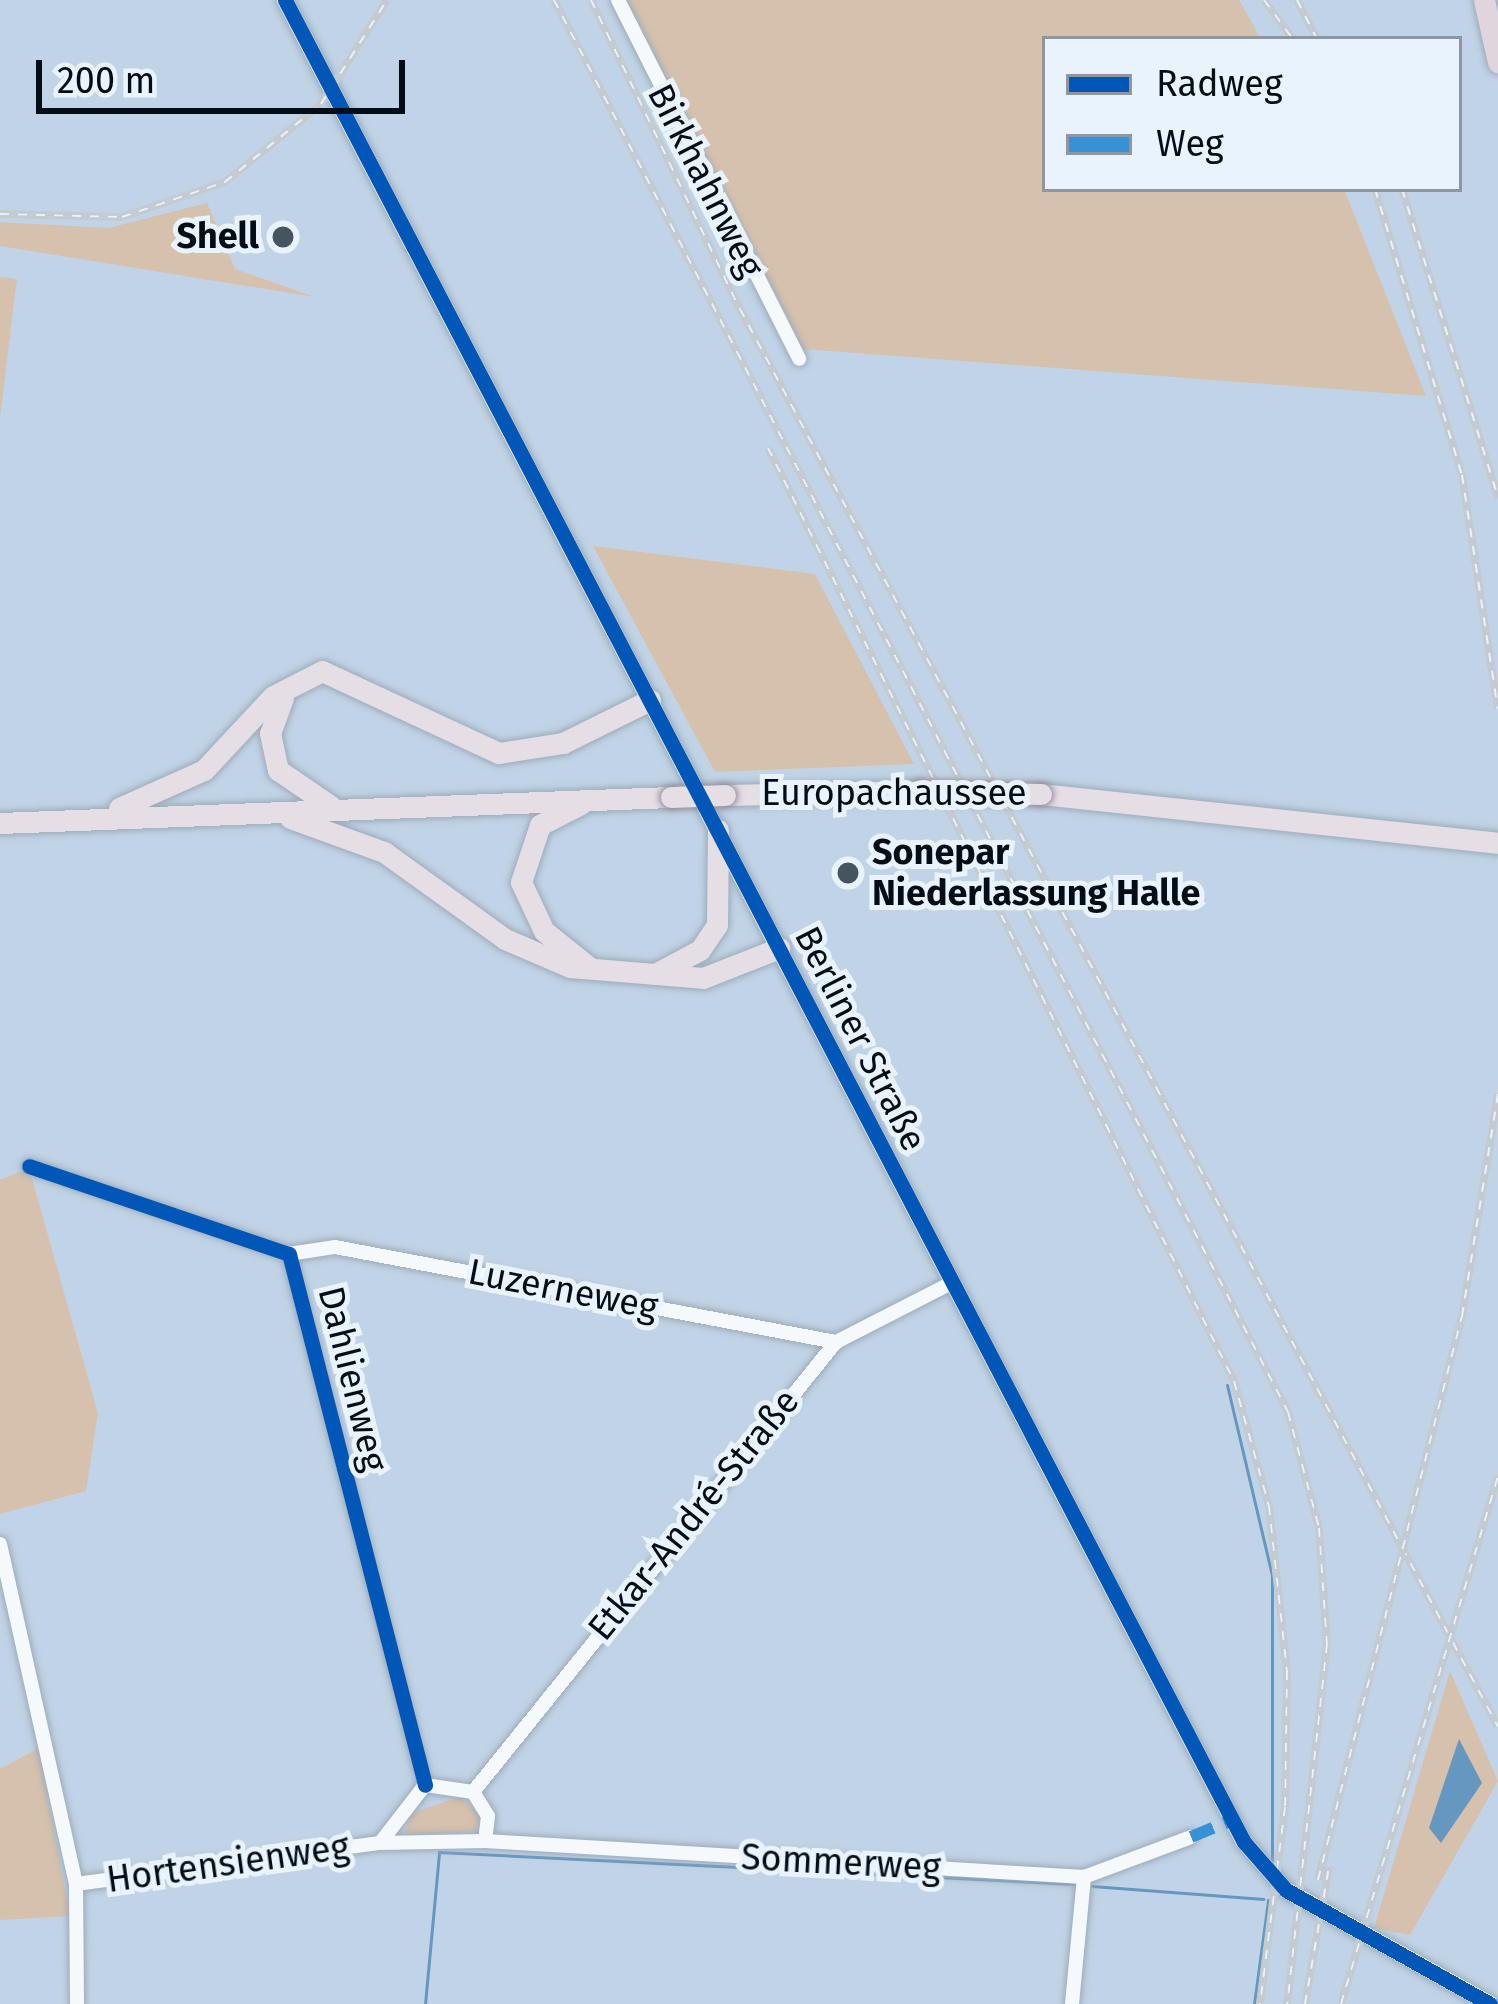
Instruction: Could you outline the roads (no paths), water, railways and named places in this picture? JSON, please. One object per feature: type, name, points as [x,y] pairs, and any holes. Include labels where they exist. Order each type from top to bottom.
[{"type":"highway","points":[[1484,0],[1498,62]]},
{"type":"highway","points":[[1495,0],[1498,11]]},
{"type":"main road","points":[[86,818],[204,770],[298,678],[342,674],[431,730],[499,753],[563,743],[650,700]]},
{"type":"main road","points":[[298,678],[272,722],[274,759],[297,790],[338,809]]},
{"type":"main road","name":"Europachaussee","points":[[0,823],[920,791],[1041,794],[1498,843]]},
{"type":"main road","points":[[594,800],[540,825],[520,882],[544,931],[594,971]]},
{"type":"main road","points":[[261,811],[356,839],[505,939],[594,971],[630,979],[703,978],[778,948]]},
{"type":"main road","points":[[630,979],[672,971],[710,938],[722,906],[718,830]]},
{"type":"street","name":"Berliner Straße","points":[[285,0],[1263,1870],[1490,2004]]},
{"type":"street","name":"Birkhahnweg","points":[[618,0],[799,358]]},
{"type":"street","name":"Dahlienweg","points":[[29,1166],[289,1254],[425,1785]]},
{"type":"street","name":"Luzerneweg","points":[[289,1254],[335,1247],[836,1342]]},
{"type":"street","name":"Etkar-André-Straße","points":[[473,1792],[836,1342],[953,1282]]},
{"type":"street","points":[[0,1544],[76,1884],[76,2004]]},
{"type":"street","points":[[380,1844],[425,1785],[473,1792],[488,1816],[484,1841]]},
{"type":"street","name":"Sommerweg","points":[[380,1844],[484,1841],[1082,1883],[1191,1837]]},
{"type":"street","name":"Hortensienweg","points":[[76,1884],[380,1844]]},
{"type":"street","points":[[1072,2004],[1082,1883]]},
{"type":"water","points":[[1459,1739],[1482,1783],[1441,1843],[1429,1828]]},
{"type":"waterway","points":[[1227,1385],[1272,1575],[1272,1862]]},
{"type":"waterway","points":[[425,2004],[439,1852],[1076,1884]]},
{"type":"waterway","points":[[1092,1886],[1264,1899]]},
{"type":"waterway","points":[[1254,2004],[1268,1900]]},
{"type":"railway","points":[[0,214],[122,217],[225,182],[321,104],[387,0]]},
{"type":"railway","points":[[554,0],[1288,1412],[1319,1528],[1327,1644],[1287,2004]]},
{"type":"railway","points":[[591,0],[740,309],[1498,1727]]},
{"type":"railway","points":[[1264,0],[1291,36]]},
{"type":"railway","points":[[1297,0],[1315,36]]},
{"type":"railway","points":[[1376,192],[1462,475],[1498,709]]},
{"type":"railway","points":[[1403,192],[1498,498]]},
{"type":"railway","points":[[768,448],[1234,1381],[1269,1506],[1287,1671],[1285,1807],[1260,2004]]},
{"type":"railway","points":[[1318,1880],[1462,1316],[1498,1094]]},
{"type":"railway","points":[[1341,2004],[1498,1476]]},
{"type":"railway","points":[[1305,2004],[1329,1867]]},
{"type":"place","name":"Shell","points":[[283,237]]},
{"type":"place","name":"Sonepar Niederlassung Halle","points":[[848,873]]}]
